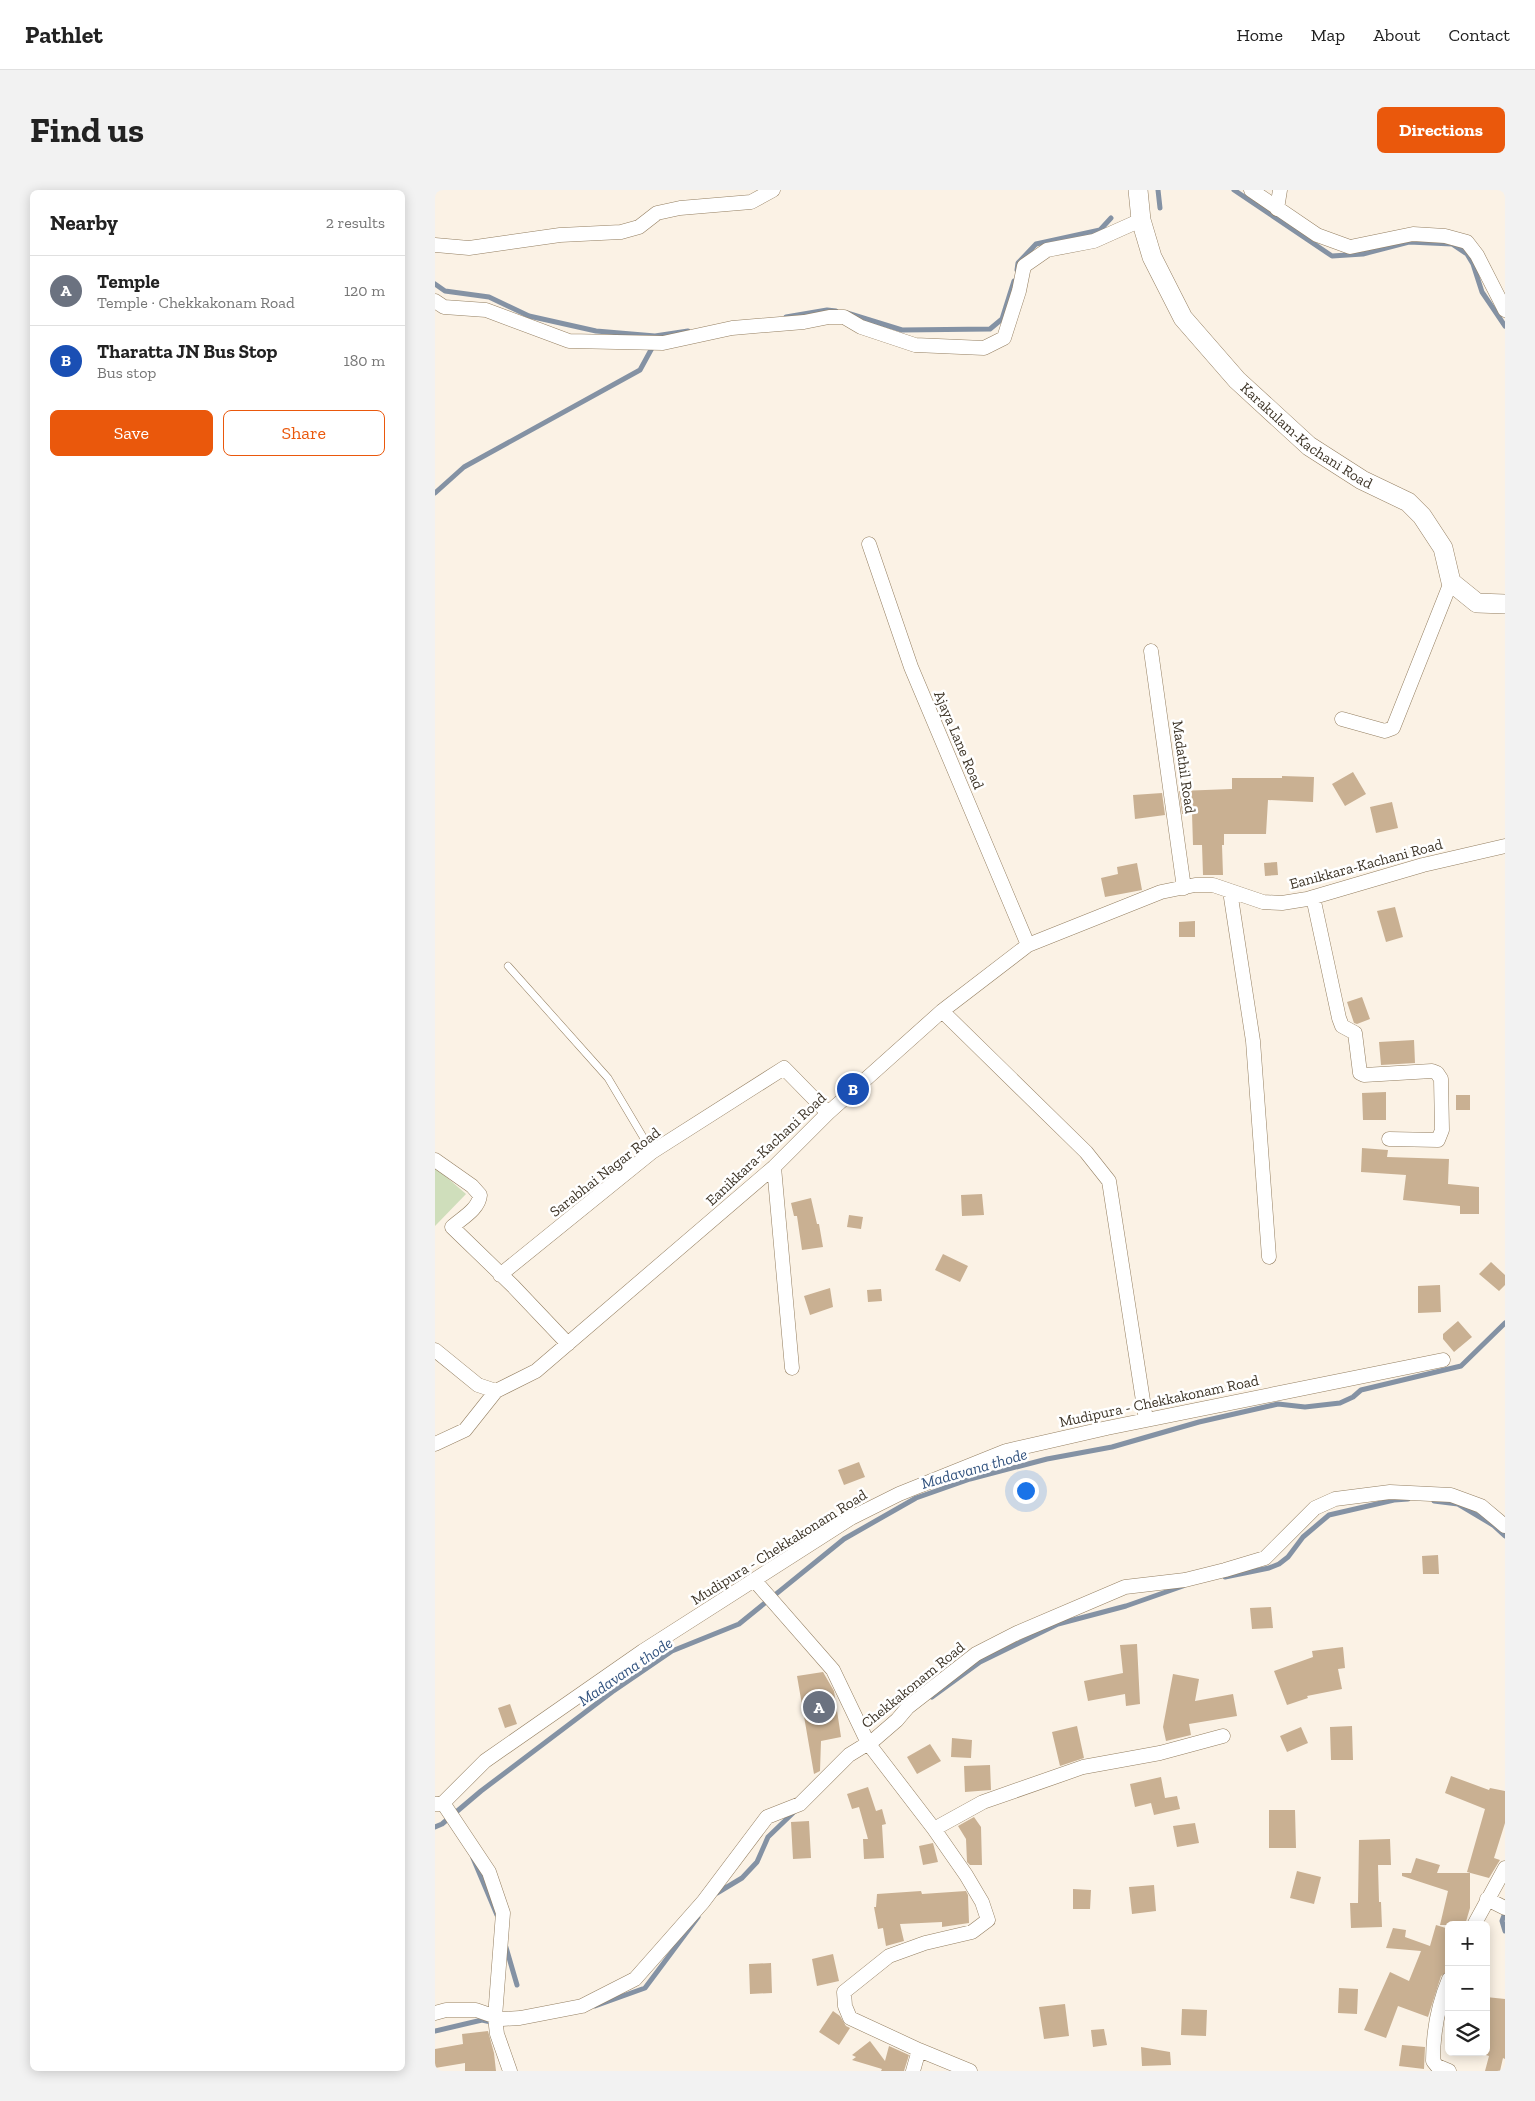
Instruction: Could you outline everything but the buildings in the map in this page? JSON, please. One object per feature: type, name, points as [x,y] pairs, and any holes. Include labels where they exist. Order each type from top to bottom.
[{"type":"main road","name":"Karakulam-Kachani Road","points":[[1138,190],[1141,220],[1153,257],[1183,318],[1237,380],[1309,446],[1362,480],[1408,502],[1422,516],[1443,548],[1451,582]]},
{"type":"main road","points":[[1451,582],[1477,603],[1505,604]]},
{"type":"street","points":[[435,245],[469,248],[560,235],[621,232],[639,227],[657,213],[681,208],[751,202],[773,190]]},
{"type":"street","points":[[1251,190],[1317,235],[1350,247],[1413,234],[1445,236],[1467,242],[1477,255],[1505,310]]},
{"type":"street","points":[[1277,209],[1280,190]]},
{"type":"street","points":[[435,301],[444,307],[485,310],[569,341],[663,343],[732,328],[844,317],[861,327],[915,345],[984,348],[1004,338],[1019,291],[1024,266],[1047,250],[1093,242],[1141,220]]},
{"type":"street","name":"Ajaya Lane Road","points":[[869,544],[911,666],[1028,945]]},
{"type":"street","points":[[1342,719],[1385,731],[1393,728],[1451,582]]},
{"type":"street","name":"Madathil Road","points":[[1151,651],[1183,888]]},
{"type":"street","name":"Eanikkara-Kachani Road","points":[[496,1391],[536,1371],[774,1167],[828,1113],[942,1010],[1028,945],[1161,892],[1195,885],[1213,885],[1263,902],[1282,903],[1313,897],[1423,865],[1505,846]]},
{"type":"street","points":[[1230,892],[1253,1041],[1269,1257]]},
{"type":"street","points":[[1313,897],[1339,1018],[1342,1026],[1355,1033],[1360,1073],[1364,1075],[1432,1071],[1441,1079],[1442,1130],[1438,1140],[1389,1139]]},
{"type":"street","points":[[942,1010],[1085,1152],[1109,1181],[1145,1420]]},
{"type":"street","name":"Sarabhai Nagar Road","points":[[500,1276],[652,1152],[784,1068],[828,1113]]},
{"type":"street","points":[[435,1160],[472,1186],[480,1195],[476,1206],[452,1228],[568,1344]]},
{"type":"street","points":[[774,1167],[792,1368]]},
{"type":"street","points":[[435,1350],[478,1385],[496,1391],[465,1430],[435,1444]]},
{"type":"street","name":"Mudipura - Chekkakonam Road","points":[[439,1803],[485,1761],[643,1651],[851,1518],[899,1494],[1006,1451],[1145,1420],[1443,1360]]},
{"type":"street","name":"Chekkakonam Road","points":[[435,2013],[446,2010],[476,2010],[495,2017],[520,2018],[582,2006],[635,1979],[703,1902],[767,1817],[800,1804],[849,1755],[897,1720],[908,1707],[976,1654],[1017,1633],[1125,1587],[1185,1580],[1265,1558],[1315,1508],[1335,1499],[1390,1492],[1451,1495],[1481,1506],[1505,1526]]},
{"type":"street","points":[[755,1581],[833,1670],[868,1743],[934,1829],[982,1902],[988,1920],[972,1932],[925,1943],[889,1956],[843,1992],[845,2006],[850,2018],[970,2071]]},
{"type":"street","points":[[934,1829],[983,1802],[1083,1767],[1160,1753],[1223,1736]]},
{"type":"street","points":[[439,1803],[489,1872],[503,1913],[495,2017],[497,2034],[510,2071]]},
{"type":"street","points":[[1476,1921],[1505,1868]]},
{"type":"street","points":[[1487,1899],[1505,1908]]},
{"type":"street","points":[[1445,1988],[1437,2017],[1433,2061],[1437,2066],[1449,2071]]},
{"type":"street","points":[[913,2071],[919,2050]]},
{"type":"lane","points":[[507,966],[608,1078],[652,1152]]},
{"type":"green space","points":[[435,1169],[466,1194],[435,1226]]},
{"type":"waterway","points":[[1158,190],[1160,208]]},
{"type":"waterway","points":[[1234,190],[1332,256],[1363,254],[1409,242],[1452,244],[1467,254],[1473,264],[1482,292],[1505,326]]},
{"type":"waterway","points":[[1017,270],[1018,263],[1036,244],[1100,230],[1111,218]]},
{"type":"waterway","points":[[847,313],[902,330],[990,329],[1002,319],[1014,281]]},
{"type":"waterway","points":[[435,284],[445,291],[489,297],[529,316],[596,331],[655,336],[688,331]]},
{"type":"waterway","points":[[786,317],[827,310],[836,311]]},
{"type":"waterway","points":[[435,493],[464,467],[640,370],[652,348]]},
{"type":"waterway","name":"Madavana thode","points":[[435,1827],[442,1824],[481,1791],[612,1692],[672,1651],[739,1624],[844,1539],[916,1498],[970,1479],[1047,1459],[1112,1447],[1199,1422],[1278,1404],[1305,1407],[1340,1403],[1353,1397],[1361,1390],[1461,1366],[1505,1323]]},
{"type":"waterway","points":[[1225,1577],[1269,1568],[1279,1564],[1288,1557],[1303,1537],[1329,1515],[1394,1500],[1408,1499]]},
{"type":"waterway","points":[[1434,1501],[1458,1504],[1493,1525],[1505,1536]]},
{"type":"waterway","points":[[932,1697],[980,1662],[1058,1624],[1126,1606],[1183,1586]]},
{"type":"waterway","points":[[717,1893],[742,1878],[757,1862],[768,1837],[795,1811]]},
{"type":"waterway","points":[[473,1858],[497,1915]]},
{"type":"waterway","points":[[1505,1913],[1502,1921],[1505,1931]]},
{"type":"waterway","points":[[595,2006],[645,1988],[698,1917]]},
{"type":"waterway","points":[[505,1944],[517,1985]]},
{"type":"waterway","points":[[435,2031],[482,2020],[491,2022]]},
{"type":"place","name":"Tharatta JN Bus Stop","points":[[853,1089]]},
{"type":"place","name":"Temple","points":[[819,1707]]}]
